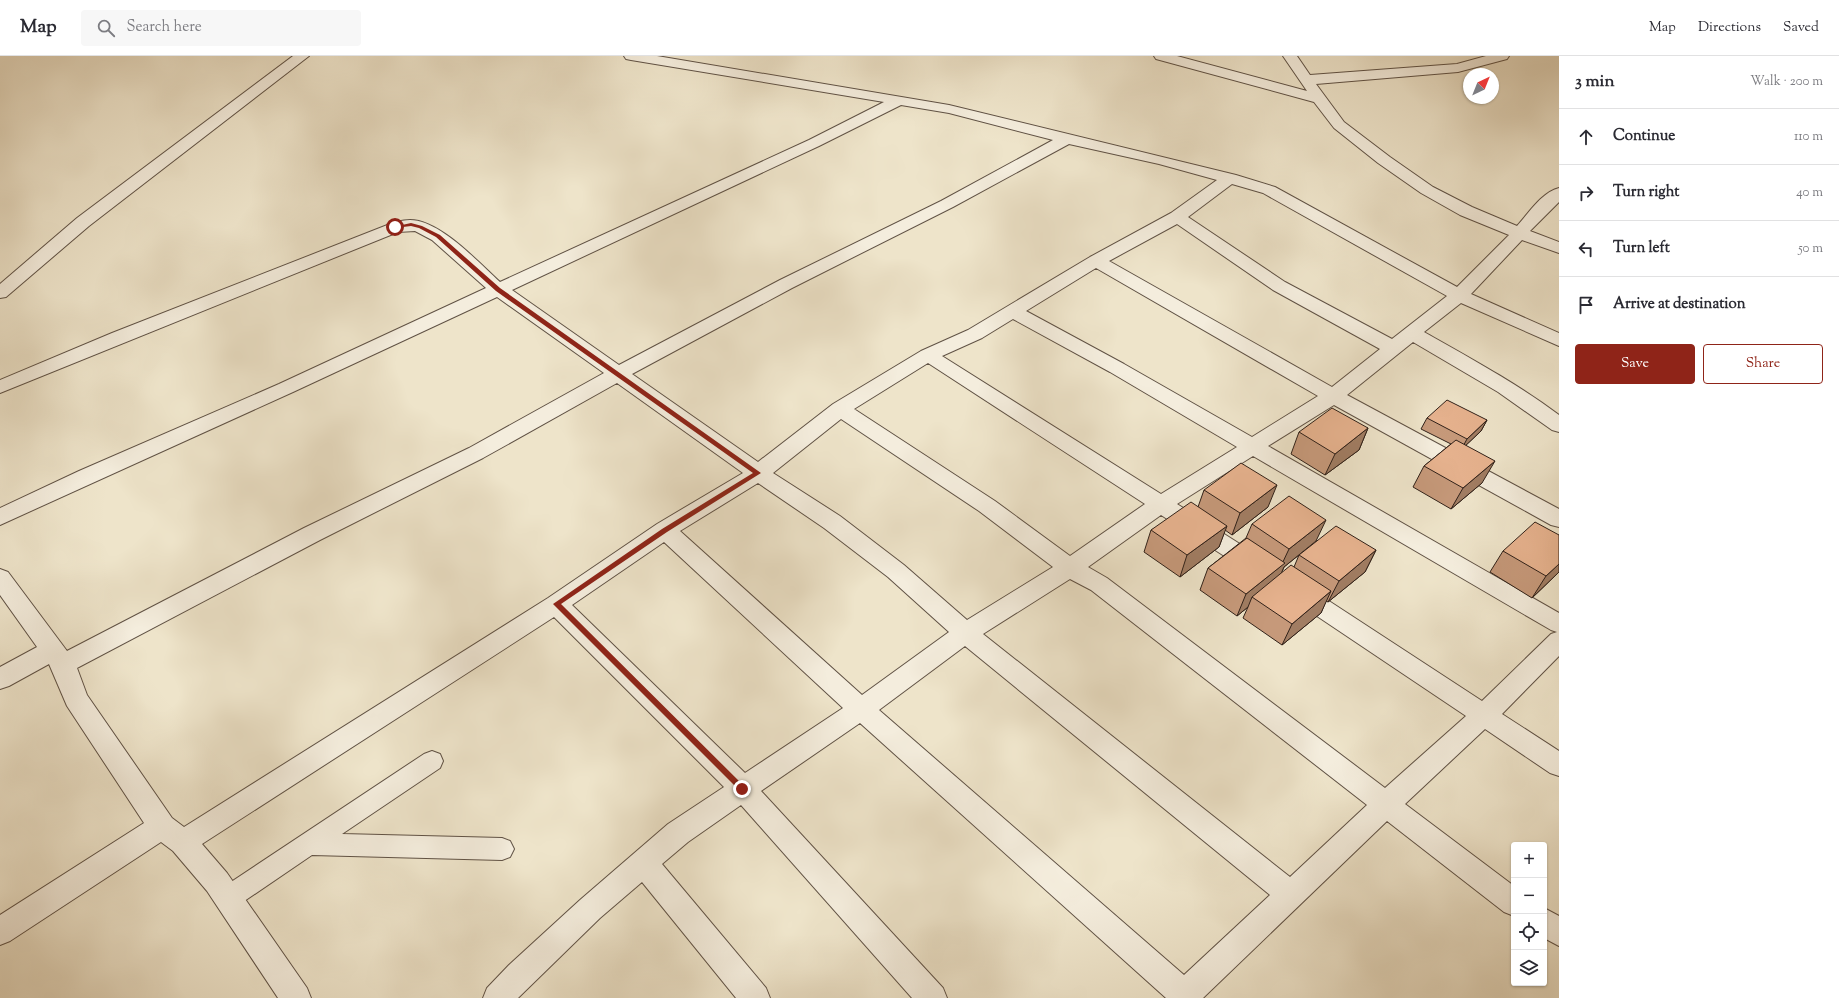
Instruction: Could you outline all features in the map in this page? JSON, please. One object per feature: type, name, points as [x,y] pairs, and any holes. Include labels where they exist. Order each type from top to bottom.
[{"type":"street","points":[[0,293],[83,222],[302,56]]},
{"type":"street","points":[[631,56],[949,109],[1067,140],[1162,160],[1230,178],[1269,190],[1459,294],[1559,340]]},
{"type":"street","points":[[1161,56],[1319,100]]},
{"type":"street","points":[[1290,56],[1319,100],[1339,126],[1427,190],[1466,210],[1519,234],[1559,248]]},
{"type":"street","points":[[1306,80],[1458,68],[1502,56]]},
{"type":"street","points":[[0,517],[86,476],[286,388],[498,290],[814,143],[900,100]]},
{"type":"street","points":[[0,679],[58,657],[476,453],[618,374],[786,284],[947,204],[1067,140]]},
{"type":"street","points":[[0,931],[172,835],[556,604],[665,530],[758,473],[840,409],[928,355],[975,334],[1096,262],[1177,217],[1230,178]]},
{"type":"street","points":[[498,998],[518,975],[590,909],[678,833],[862,709],[965,633],[1070,568],[1161,504],[1333,396],[1459,294],[1559,193]]},
{"type":"street","points":[[1177,217],[1279,286],[1330,315],[1392,347]]},
{"type":"street","points":[[0,387],[119,337],[395,227],[411,225],[420,227],[438,236],[498,290],[758,473],[832,522],[896,571],[965,633],[1106,748],[1291,895]]},
{"type":"street","points":[[1096,262],[1333,396],[1559,519]]},
{"type":"street","points":[[1012,311],[1117,368],[1559,624]]},
{"type":"street","points":[[1411,333],[1500,383],[1530,402],[1559,425]]},
{"type":"street","points":[[928,355],[1281,581],[1559,765]]},
{"type":"street","points":[[840,409],[987,506],[1070,568],[1099,584],[1511,901]]},
{"type":"street","points":[[665,530],[862,709],[1185,997],[1385,805],[1484,715],[1559,641]]},
{"type":"street","points":[[0,578],[58,657],[76,699],[172,835],[228,898],[296,998]]},
{"type":"street","points":[[556,604],[742,789],[932,998]]},
{"type":"street","points":[[644,863],[755,998]]},
{"type":"street","points":[[1547,924],[1559,932]]},
{"type":"lane","points":[[228,898],[432,762]]},
{"type":"lane","points":[[308,844],[502,849]]},
{"type":"building","points":[[1447,400],[1487,420],[1467,439],[1427,418]]},
{"type":"building","points":[[1332,408],[1368,428],[1335,454],[1299,432]]},
{"type":"building","points":[[1456,440],[1495,461],[1463,488],[1424,466]]},
{"type":"building","points":[[1241,463],[1277,485],[1240,513],[1204,490]]},
{"type":"building","points":[[1289,496],[1326,520],[1289,549],[1252,524]]},
{"type":"building","points":[[1191,502],[1227,526],[1187,555],[1151,530]]},
{"type":"building","points":[[1535,522],[1559,535],[1559,564],[1546,576],[1503,551]]},
{"type":"building","points":[[1336,526],[1376,550],[1339,581],[1299,555]]},
{"type":"building","points":[[1247,538],[1285,563],[1246,594],[1208,568]]},
{"type":"building","points":[[1291,565],[1331,591],[1292,624],[1252,597]]},
{"type":"route","points":[[395,227],[411,225],[420,227],[438,236],[498,290],[758,473],[665,530],[556,604],[742,789]]}]
